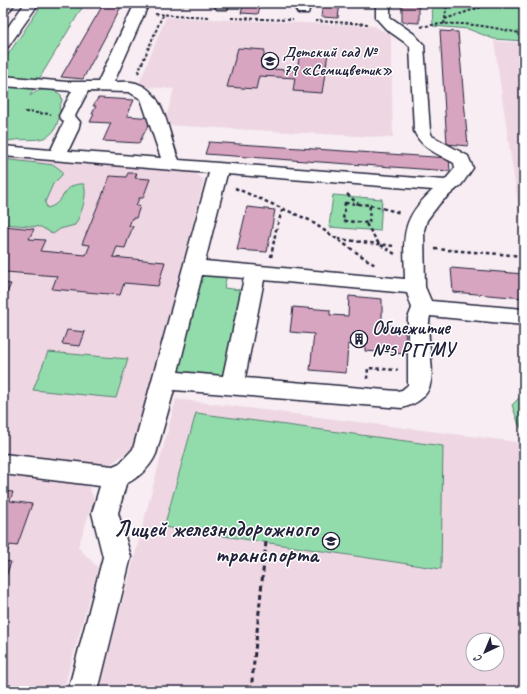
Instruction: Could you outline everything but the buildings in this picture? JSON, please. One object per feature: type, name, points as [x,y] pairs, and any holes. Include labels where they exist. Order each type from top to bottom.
[{"type":"main road","points":[[3,10],[8,3]]},
{"type":"main road","points":[[3,44],[32,3]]},
{"type":"main road","points":[[383,3],[382,18],[396,30],[413,40],[417,45],[422,131],[425,138],[462,160],[464,168],[461,174],[447,186],[420,216],[414,230],[414,257],[409,286],[423,308]]},
{"type":"main road","points":[[104,86],[139,8]]},
{"type":"main road","points":[[3,81],[42,83],[82,88],[104,86],[132,87],[147,96],[152,105],[165,149],[172,164]]},
{"type":"main road","points":[[57,155],[70,130],[72,122],[67,116],[82,88]]},
{"type":"main road","points":[[3,151],[172,164],[217,175],[447,186]]},
{"type":"main road","points":[[3,464],[115,477],[129,470],[144,454],[165,380],[217,175]]},
{"type":"main road","points":[[193,267],[409,286]]},
{"type":"main road","points":[[232,386],[262,273]]},
{"type":"main road","points":[[165,380],[397,400],[410,398],[418,391],[420,372],[419,318],[423,308]]},
{"type":"main road","points":[[423,308],[524,317]]},
{"type":"main road","points":[[83,691],[117,557],[105,513],[115,477]]},
{"type":"path","points":[[444,24],[447,3]]},
{"type":"path","points":[[487,3],[504,7],[524,7]]},
{"type":"path","points":[[445,19],[493,3]]},
{"type":"path","points":[[139,8],[162,14],[210,17]]},
{"type":"path","points":[[224,9],[294,20]]},
{"type":"path","points":[[306,11],[396,30],[425,25],[444,24],[485,27],[524,34]]},
{"type":"path","points":[[135,79],[162,14]]},
{"type":"path","points":[[25,112],[67,116]]},
{"type":"path","points":[[217,175],[309,220],[409,286]]},
{"type":"path","points":[[370,205],[369,223],[343,221],[345,203],[370,205],[394,212],[420,216]]},
{"type":"path","points":[[262,273],[283,208]]},
{"type":"path","points":[[366,223],[379,244],[414,257]]},
{"type":"path","points":[[337,238],[379,244],[414,257]]},
{"type":"path","points":[[414,257],[423,248],[524,256]]},
{"type":"path","points":[[366,397],[368,368],[420,372]]},
{"type":"path","points":[[251,691],[266,542]]},
{"type":"shaded area","name":"Детский сад № 79 «Семицветик»","points":[[166,17],[374,26],[391,35],[393,138],[164,125],[174,89],[138,86]]},
{"type":"shaded area","points":[[494,41],[524,43],[524,244],[506,124]]},
{"type":"shaded area","points":[[3,156],[191,170],[204,180],[136,446],[109,465],[100,469],[3,457]]},
{"type":"shaded area","name":"Лицей железнодорожного транспорта","points":[[176,399],[524,443],[524,691],[99,691]]},
{"type":"shaded area","points":[[3,475],[88,484],[94,499],[78,547],[98,568],[63,691],[3,691]]},
{"type":"green space","points":[[43,3],[85,3],[39,79],[3,77],[3,62]]},
{"type":"green space","points":[[432,3],[524,3],[524,41],[494,39],[468,29],[433,26]]},
{"type":"green space","points":[[3,84],[35,86],[30,96],[42,90],[57,92],[61,95],[62,101],[59,107],[60,115],[53,132],[41,139],[18,140],[3,143]]},
{"type":"green space","points":[[3,159],[54,165],[62,171],[62,175],[53,184],[45,202],[47,208],[58,202],[72,186],[84,184],[85,194],[82,211],[75,225],[60,229],[53,234],[41,227],[3,224]]},
{"type":"green space","points":[[333,195],[382,199],[380,231],[329,227]]},
{"type":"green space","points":[[207,273],[227,274],[224,288],[241,290],[224,374],[215,380],[179,373],[175,368],[200,276]]},
{"type":"green space","points":[[48,352],[128,359],[116,398],[33,390]]},
{"type":"green space","points":[[524,393],[524,431],[519,425],[512,405]]},
{"type":"green space","points":[[196,413],[443,446],[441,569],[164,527]]},
{"type":"place","name":"Детский сад № 79 «Семицветик»","points":[[270,61]]},
{"type":"place","name":"Общежитие №5 РГГМУ","points":[[359,339]]},
{"type":"place","name":"Лицей железнодорожного транспорта","points":[[331,541]]}]
